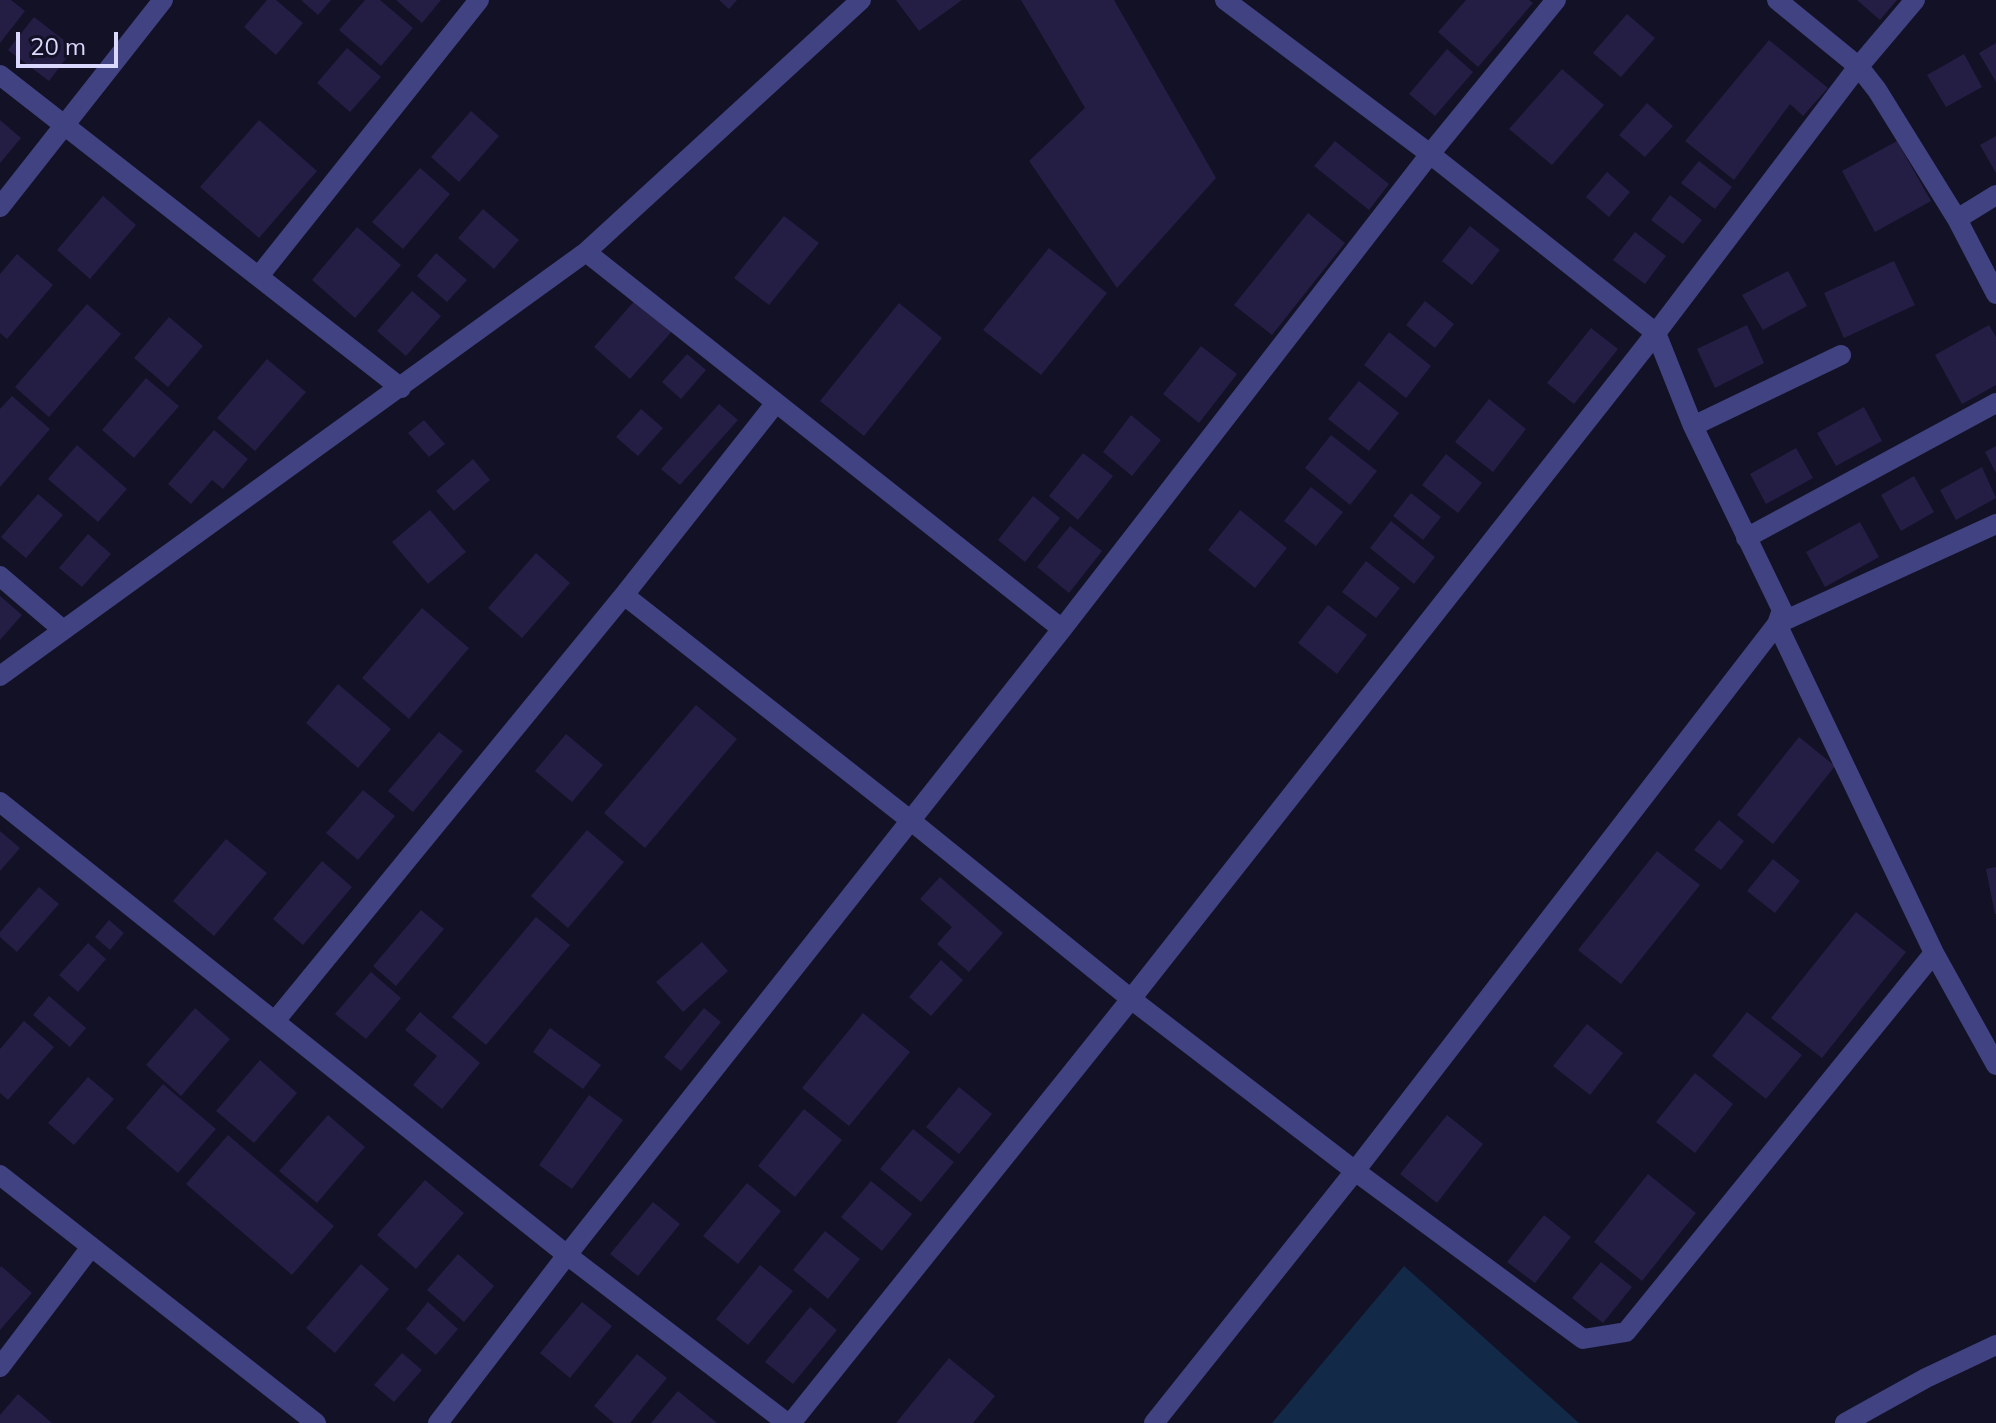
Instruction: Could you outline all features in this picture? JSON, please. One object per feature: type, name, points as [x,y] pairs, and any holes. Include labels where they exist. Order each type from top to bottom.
[{"type":"street","points":[[0,207],[163,0]]},
{"type":"street","points":[[259,276],[479,0]]},
{"type":"street","points":[[0,676],[586,252],[861,0]]},
{"type":"street","points":[[1154,1423],[1355,1171],[1777,624],[1782,610],[1693,426],[1656,333],[1430,154],[1225,0]]},
{"type":"street","points":[[438,1423],[1062,629],[1430,154],[1556,0]]},
{"type":"street","points":[[1777,0],[1859,67],[1877,90],[1957,219],[1996,294]]},
{"type":"street","points":[[0,802],[567,1255],[789,1423],[1131,999],[1656,333],[1859,67],[1915,0]]},
{"type":"street","points":[[0,75],[401,388]]},
{"type":"street","points":[[1957,219],[1996,195]]},
{"type":"street","points":[[586,252],[1062,629]]},
{"type":"street","points":[[1693,426],[1841,355]]},
{"type":"street","points":[[1746,538],[1996,403]]},
{"type":"street","points":[[275,1021],[624,595],[775,404]]},
{"type":"street","points":[[1777,624],[1996,524]]},
{"type":"street","points":[[0,576],[63,630]]},
{"type":"street","points":[[624,595],[1131,999],[1355,1171],[1583,1339],[1626,1332],[1934,953]]},
{"type":"street","points":[[1777,624],[1934,953],[1996,1065]]},
{"type":"street","points":[[0,1175],[316,1423]]},
{"type":"street","points":[[0,1367],[91,1247]]},
{"type":"street","points":[[1845,1423],[1926,1378],[1996,1345]]},
{"type":"water","points":[[1404,1266],[1579,1423],[1272,1423]]},
{"type":"building","points":[[0,0],[11,0],[25,11],[0,43]]},
{"type":"building","points":[[267,0],[276,0],[303,23],[276,55],[244,27]]},
{"type":"building","points":[[301,0],[331,0],[318,15]]},
{"type":"building","points":[[365,0],[380,0],[413,28],[381,66],[339,30]]},
{"type":"building","points":[[396,0],[441,0],[422,23]]},
{"type":"building","points":[[719,0],[737,0],[729,9]]},
{"type":"building","points":[[896,0],[962,0],[919,31]]},
{"type":"building","points":[[1021,0],[1114,0],[1216,178],[1117,288],[1029,161],[1085,108]]},
{"type":"building","points":[[1466,0],[1529,0],[1533,3],[1478,67],[1438,32]]},
{"type":"building","points":[[1857,0],[1897,0],[1880,20]]},
{"type":"building","points":[[1627,14],[1655,38],[1621,77],[1593,53]]},
{"type":"building","points":[[34,17],[74,48],[49,81],[8,50]]},
{"type":"building","points":[[1769,40],[1828,88],[1803,116],[1790,104],[1734,180],[1685,141]]},
{"type":"building","points":[[1996,43],[1996,82],[1979,53]]},
{"type":"building","points":[[347,48],[381,77],[350,112],[317,83]]},
{"type":"building","points":[[1447,49],[1473,72],[1435,116],[1409,94]]},
{"type":"building","points":[[1964,54],[1982,87],[1946,107],[1927,75]]},
{"type":"building","points":[[1562,69],[1604,105],[1552,165],[1509,129]]},
{"type":"building","points":[[1647,103],[1673,126],[1645,157],[1619,135]]},
{"type":"building","points":[[471,111],[499,136],[459,182],[431,157]]},
{"type":"building","points":[[0,120],[21,138],[0,163]]},
{"type":"building","points":[[259,120],[317,171],[259,238],[200,187]]},
{"type":"building","points":[[1996,136],[1996,173],[1980,145]]},
{"type":"building","points":[[1335,141],[1389,184],[1369,210],[1314,166]]},
{"type":"building","points":[[1897,141],[1931,201],[1875,232],[1842,171]]},
{"type":"building","points":[[1699,161],[1732,187],[1715,209],[1681,183]]},
{"type":"building","points":[[420,168],[450,194],[403,249],[372,222]]},
{"type":"building","points":[[1607,172],[1630,192],[1609,217],[1586,197]]},
{"type":"building","points":[[1670,195],[1702,220],[1683,244],[1651,220]]},
{"type":"building","points":[[103,196],[136,225],[90,279],[57,250]]},
{"type":"building","points":[[483,209],[519,240],[494,269],[458,238]]},
{"type":"building","points":[[1308,213],[1345,243],[1272,335],[1234,305]]},
{"type":"building","points":[[784,216],[819,243],[769,305],[734,278]]},
{"type":"building","points":[[1470,226],[1500,250],[1472,285],[1442,261]]},
{"type":"building","points":[[357,227],[401,265],[355,318],[312,280]]},
{"type":"building","points":[[1635,232],[1666,256],[1645,284],[1613,260]]},
{"type":"building","points":[[1049,248],[1107,293],[1041,375],[983,330]]},
{"type":"building","points":[[436,253],[467,280],[447,302],[417,276]]},
{"type":"building","points":[[17,254],[53,285],[7,339],[0,333],[0,274]]},
{"type":"building","points":[[1894,261],[1915,305],[1844,338],[1824,293]]},
{"type":"building","points":[[1788,271],[1807,306],[1763,330],[1742,295]]},
{"type":"building","points":[[412,291],[441,316],[406,356],[377,331]]},
{"type":"building","points":[[637,298],[673,330],[630,379],[594,347]]},
{"type":"building","points":[[1425,301],[1454,324],[1435,348],[1406,325]]},
{"type":"building","points":[[899,303],[942,338],[864,436],[820,401]]},
{"type":"building","points":[[87,304],[121,334],[49,417],[15,387]]},
{"type":"building","points":[[169,317],[203,346],[168,387],[134,358]]},
{"type":"building","points":[[1747,325],[1764,363],[1715,388],[1697,349]]},
{"type":"building","points":[[1989,325],[1996,337],[1996,385],[1962,404],[1935,355]]},
{"type":"building","points":[[1591,328],[1618,349],[1574,404],[1547,383]]},
{"type":"building","points":[[1389,332],[1431,366],[1406,398],[1364,365]]},
{"type":"building","points":[[1201,346],[1237,374],[1199,423],[1163,394]]},
{"type":"building","points":[[687,354],[706,370],[681,399],[662,382]]},
{"type":"building","points":[[267,359],[306,392],[255,451],[217,418]]},
{"type":"building","points":[[146,378],[179,406],[134,458],[102,430]]},
{"type":"building","points":[[1359,381],[1399,413],[1369,451],[1328,419]]},
{"type":"building","points":[[12,396],[50,429],[0,487],[0,409]]},
{"type":"building","points":[[1489,399],[1526,429],[1493,472],[1455,442]]},
{"type":"building","points":[[719,404],[738,420],[680,485],[661,469]]},
{"type":"building","points":[[1864,407],[1882,441],[1836,466],[1817,433]]},
{"type":"building","points":[[641,409],[663,428],[638,456],[616,437]]},
{"type":"building","points":[[1131,415],[1161,440],[1132,476],[1103,452]]},
{"type":"building","points":[[424,420],[445,444],[429,457],[408,433]]},
{"type":"building","points":[[214,430],[248,459],[223,489],[212,480],[191,504],[168,484]]},
{"type":"building","points":[[1331,435],[1377,471],[1350,505],[1305,468]]},
{"type":"building","points":[[77,445],[127,489],[98,522],[48,479]]},
{"type":"building","points":[[1996,446],[1996,473],[1985,452]]},
{"type":"building","points":[[1796,448],[1813,478],[1766,504],[1750,474]]},
{"type":"building","points":[[1083,453],[1113,476],[1078,520],[1049,496]]},
{"type":"building","points":[[1446,454],[1482,483],[1458,513],[1422,485]]},
{"type":"building","points":[[473,459],[490,480],[454,511],[436,491]]},
{"type":"building","points":[[1982,467],[1996,498],[1956,520],[1940,490]]},
{"type":"building","points":[[1914,476],[1934,512],[1901,531],[1881,495]]},
{"type":"building","points":[[1311,487],[1343,512],[1316,546],[1284,521]]},
{"type":"building","points":[[1411,493],[1441,517],[1423,540],[1393,516]]},
{"type":"building","points":[[38,494],[63,515],[26,558],[1,537]]},
{"type":"building","points":[[1033,496],[1060,518],[1025,562],[998,540]]},
{"type":"building","points":[[430,510],[466,552],[428,584],[392,542]]},
{"type":"building","points":[[1240,510],[1287,548],[1255,588],[1208,550]]},
{"type":"building","points":[[1391,521],[1435,557],[1414,584],[1370,548]]},
{"type":"building","points":[[1860,522],[1879,557],[1825,587],[1806,552]]},
{"type":"building","points":[[1070,526],[1102,551],[1069,593],[1037,567]]},
{"type":"building","points":[[88,534],[111,554],[82,587],[59,568]]},
{"type":"building","points":[[536,553],[570,583],[522,638],[488,608]]},
{"type":"building","points":[[1366,561],[1400,588],[1376,618],[1342,592]]},
{"type":"building","points":[[0,596],[22,615],[0,640]]},
{"type":"building","points":[[1328,605],[1367,635],[1337,674],[1298,643]]},
{"type":"building","points":[[422,608],[469,648],[409,719],[362,678]]},
{"type":"building","points":[[338,684],[391,729],[358,768],[306,723]]},
{"type":"building","points":[[696,705],[737,739],[645,848],[604,813]]},
{"type":"building","points":[[439,732],[463,751],[413,812],[388,791]]},
{"type":"building","points":[[566,734],[603,765],[572,802],[535,771]]},
{"type":"building","points":[[1799,737],[1835,766],[1773,844],[1737,815]]},
{"type":"building","points":[[363,790],[395,816],[358,860],[326,833]]},
{"type":"building","points":[[1719,820],[1744,841],[1721,870],[1694,850]]},
{"type":"building","points":[[587,830],[624,862],[568,928],[531,896]]},
{"type":"building","points":[[0,831],[20,848],[0,871]]},
{"type":"building","points":[[226,839],[267,873],[214,936],[173,901]]},
{"type":"building","points":[[1657,851],[1700,885],[1621,984],[1578,950]]},
{"type":"building","points":[[1773,859],[1800,881],[1775,913],[1747,891]]},
{"type":"building","points":[[322,861],[352,887],[303,945],[273,919]]},
{"type":"building","points":[[1996,867],[1996,914],[1995,914],[1986,869]]},
{"type":"building","points":[[940,877],[1003,933],[969,972],[937,944],[952,927],[920,899]]},
{"type":"building","points":[[39,887],[59,904],[17,952],[0,937],[0,932]]},
{"type":"building","points":[[421,910],[444,929],[396,986],[373,966]]},
{"type":"building","points":[[1856,912],[1906,952],[1822,1058],[1771,1018]]},
{"type":"building","points":[[536,917],[570,945],[486,1045],[452,1017]]},
{"type":"building","points":[[109,920],[124,933],[110,950],[95,937]]},
{"type":"building","points":[[702,942],[728,971],[683,1012],[656,982]]},
{"type":"building","points":[[88,943],[106,959],[78,992],[59,975]]},
{"type":"building","points":[[941,960],[963,980],[931,1016],[909,997]]},
{"type":"building","points":[[371,972],[401,998],[366,1039],[335,1014]]},
{"type":"building","points":[[49,996],[86,1028],[70,1047],[33,1015]]},
{"type":"building","points":[[195,1008],[230,1039],[181,1096],[146,1065]]},
{"type":"building","points":[[704,1008],[721,1022],[681,1071],[664,1057]]},
{"type":"building","points":[[420,1012],[480,1063],[442,1109],[413,1085],[437,1056],[405,1030]]},
{"type":"building","points":[[1747,1012],[1802,1055],[1766,1099],[1712,1056]]},
{"type":"building","points":[[863,1013],[910,1052],[849,1126],[802,1088]]},
{"type":"building","points":[[24,1021],[54,1047],[8,1100],[0,1093],[0,1049]]},
{"type":"building","points":[[1587,1024],[1623,1053],[1590,1095],[1553,1066]]},
{"type":"building","points":[[550,1028],[601,1065],[583,1089],[533,1052]]},
{"type":"building","points":[[260,1060],[297,1093],[254,1143],[216,1111]]},
{"type":"building","points":[[1695,1073],[1733,1104],[1695,1153],[1656,1122]]},
{"type":"building","points":[[88,1077],[114,1099],[74,1145],[48,1123]]},
{"type":"building","points":[[163,1084],[216,1129],[178,1173],[126,1128]]},
{"type":"building","points":[[959,1087],[992,1114],[959,1154],[926,1127]]},
{"type":"building","points":[[589,1095],[623,1120],[572,1189],[539,1165]]},
{"type":"building","points":[[804,1109],[842,1140],[795,1197],[758,1166]]},
{"type":"building","points":[[328,1115],[365,1147],[317,1203],[279,1171]]},
{"type":"building","points":[[1447,1115],[1483,1144],[1437,1203],[1400,1174]]},
{"type":"building","points":[[913,1129],[954,1162],[921,1202],[880,1169]]},
{"type":"building","points":[[228,1135],[334,1226],[292,1275],[186,1184]]},
{"type":"building","points":[[1648,1174],[1696,1213],[1642,1281],[1594,1242]]},
{"type":"building","points":[[425,1180],[464,1213],[416,1269],[377,1235]]},
{"type":"building","points":[[871,1181],[912,1214],[882,1251],[841,1217]]},
{"type":"building","points":[[747,1183],[781,1211],[738,1264],[703,1236]]},
{"type":"building","points":[[653,1202],[680,1224],[638,1276],[610,1254]]},
{"type":"building","points":[[1544,1215],[1571,1237],[1535,1283],[1507,1262]]},
{"type":"building","points":[[825,1231],[860,1259],[828,1299],[793,1270]]},
{"type":"building","points":[[458,1254],[494,1286],[464,1322],[427,1290]]},
{"type":"building","points":[[1601,1262],[1632,1287],[1603,1323],[1572,1298]]},
{"type":"building","points":[[361,1264],[389,1289],[335,1353],[306,1328]]},
{"type":"building","points":[[760,1265],[793,1291],[748,1345],[716,1319]]},
{"type":"building","points":[[0,1268],[32,1293],[0,1330]]},
{"type":"building","points":[[428,1302],[458,1329],[436,1355],[406,1329]]},
{"type":"building","points":[[582,1302],[612,1326],[570,1378],[540,1353]]},
{"type":"building","points":[[810,1307],[837,1330],[793,1384],[765,1362]]},
{"type":"building","points":[[402,1353],[422,1370],[394,1402],[374,1385]]},
{"type":"building","points":[[637,1354],[667,1378],[630,1423],[614,1423],[594,1406]]},
{"type":"building","points":[[949,1358],[995,1396],[973,1423],[896,1423]]},
{"type":"building","points":[[678,1391],[717,1423],[651,1423]]},
{"type":"building","points":[[18,1394],[52,1423],[0,1423],[0,1415]]}]
